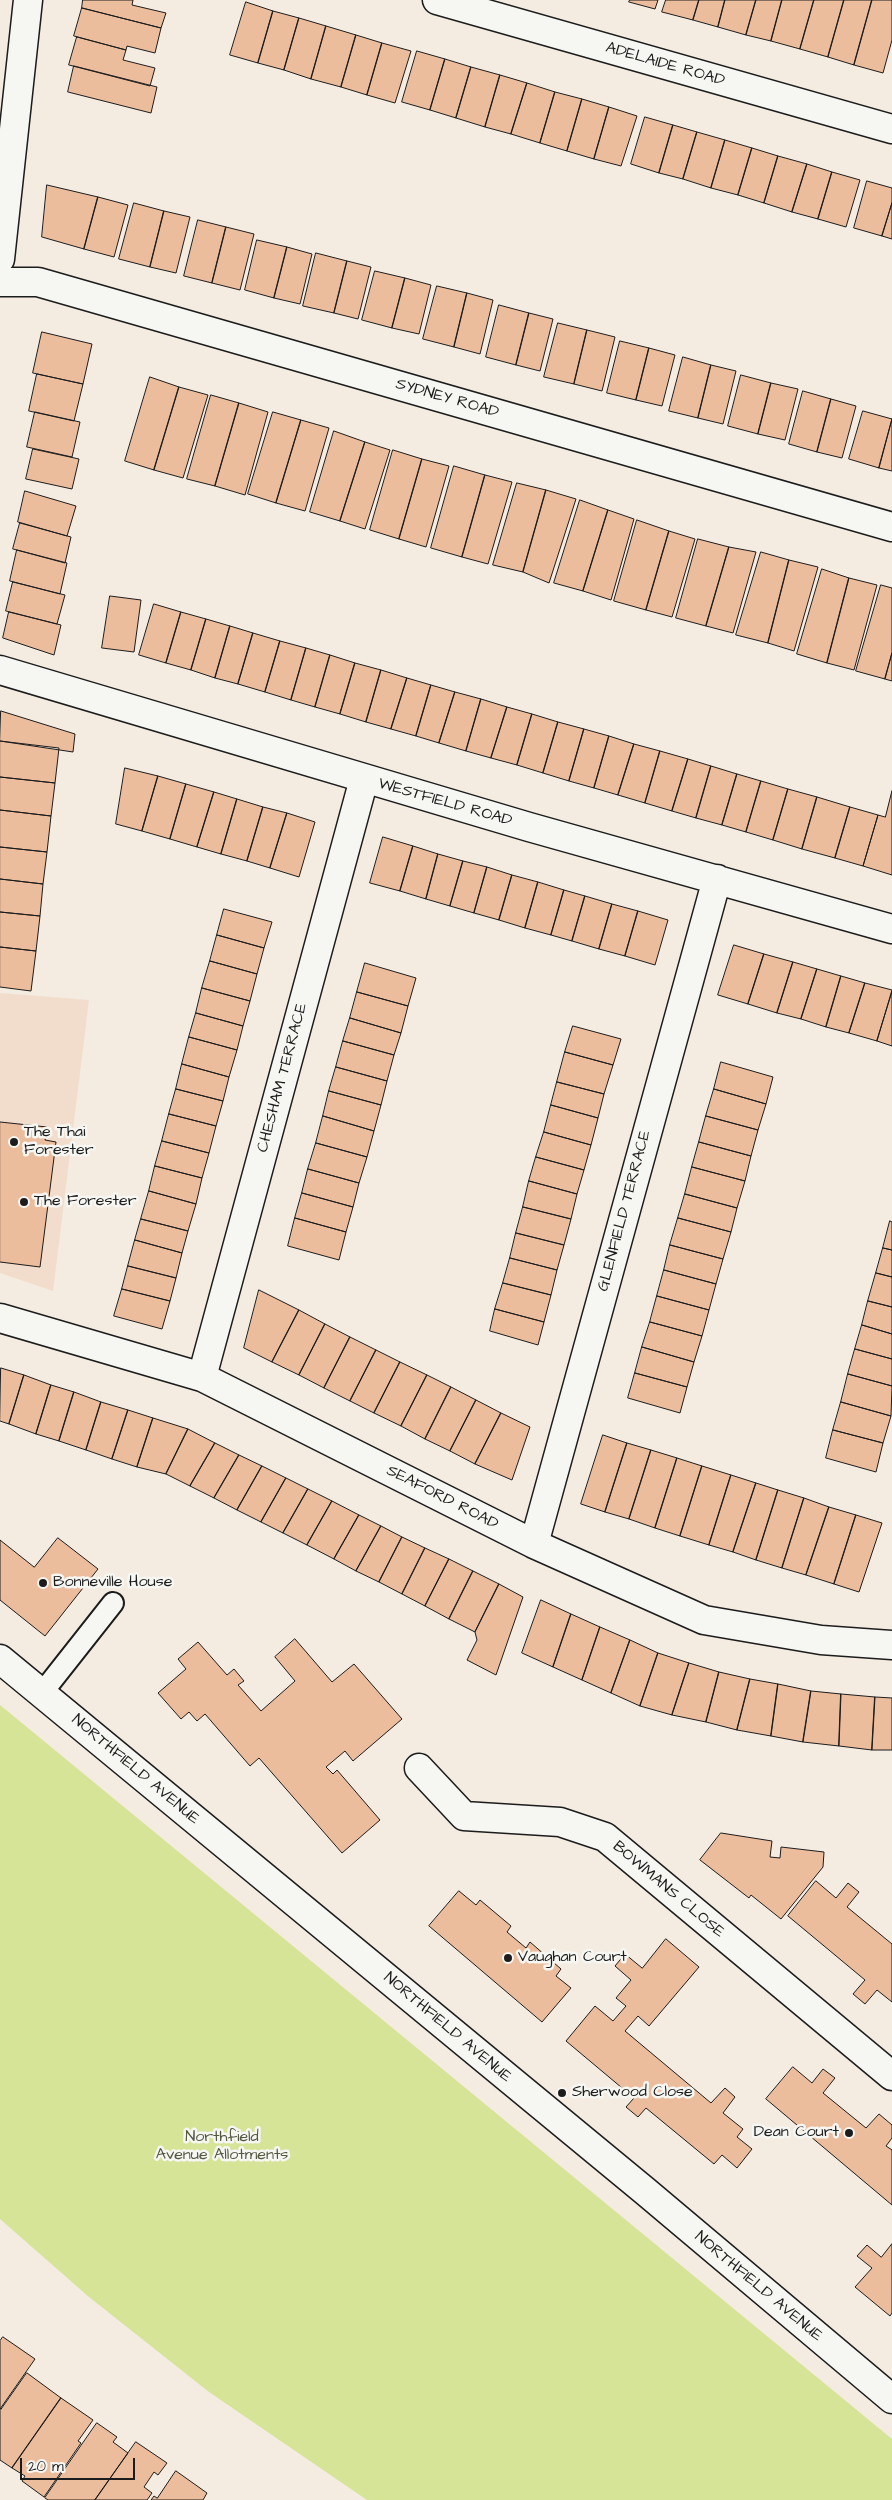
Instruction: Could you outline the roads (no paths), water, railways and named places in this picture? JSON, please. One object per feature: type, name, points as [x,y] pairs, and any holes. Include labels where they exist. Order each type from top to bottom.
[{"type":"street","points":[[1,244],[28,0]]},
{"type":"street","name":"ADELAIDE ROAD","points":[[437,0],[892,129]]},
{"type":"street","name":"SYDNEY ROAD","points":[[0,282],[38,282],[892,526]]},
{"type":"street","name":"WESTFIELD ROAD","points":[[0,670],[364,779],[892,929]]},
{"type":"street","name":"CHESHAM TERRACE","points":[[202,1377],[364,779]]},
{"type":"street","name":"GLENFIELD TERRACE","points":[[534,1544],[717,879]]},
{"type":"street","name":"SEAFORD ROAD","points":[[0,1318],[202,1377],[534,1544],[704,1620],[821,1640],[891,1640]]},
{"type":"street","name":"NORTHFIELD AVENUE","points":[[0,1659],[645,2191],[892,2399]]},
{"type":"street","name":"BOWMANS CLOSE","points":[[419,1768],[464,1816],[560,1822],[605,1837],[892,2076]]},
{"type":"lane","points":[[42,1693],[114,1603]]},
{"type":"place","name":"The Thai Forester","points":[[14,1142]]},
{"type":"place","name":"The Forester","points":[[24,1202]]},
{"type":"place","name":"Bonneville House","points":[[43,1583]]},
{"type":"place","name":"Vaughan Court","points":[[508,1958]]},
{"type":"place","name":"Sherwood Close","points":[[562,2093]]},
{"type":"place","name":"Dean Court","points":[[849,2133]]},
{"type":"park label","name":"Northfield Avenue Allotments","points":[[222,2147]]}]
